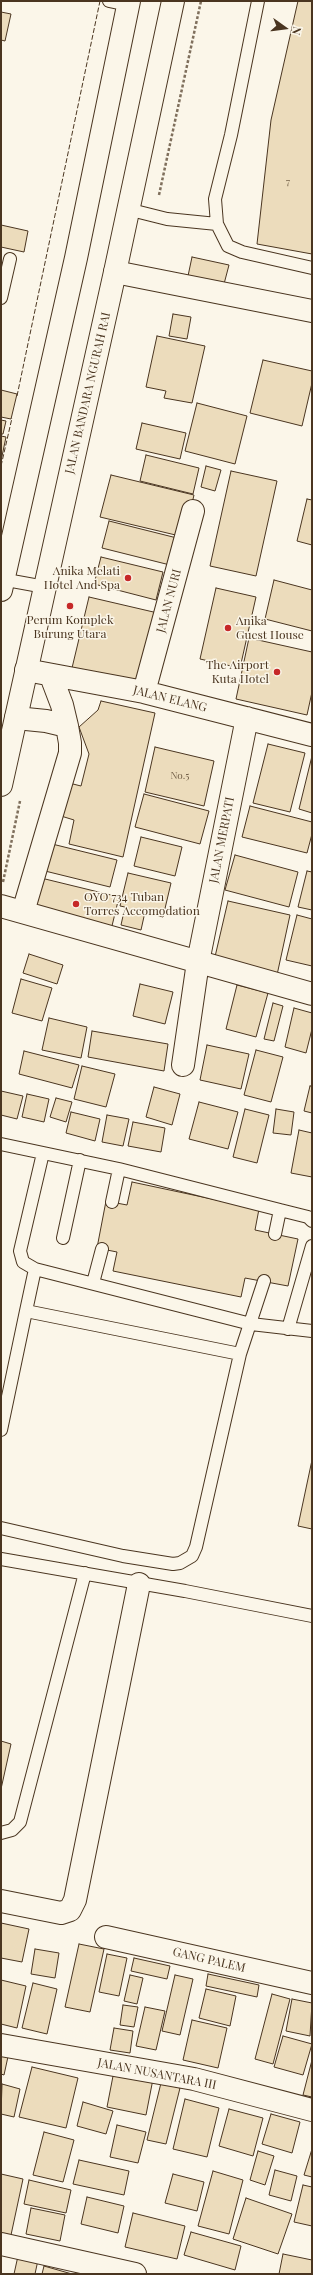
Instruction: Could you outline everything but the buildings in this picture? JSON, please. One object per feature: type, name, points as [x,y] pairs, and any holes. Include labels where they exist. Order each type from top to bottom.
[{"type":"street","name":"JALAN BANDARA NGURAH RAI","points":[[1,785],[115,272],[127,209],[173,1]]},
{"type":"street","points":[[2,583],[8,525],[76,258],[122,2]]},
{"type":"street","points":[[115,272],[312,311]]},
{"type":"street","name":"JALAN NURI","points":[[144,692],[193,511]]},
{"type":"street","name":"JALAN ELANG","points":[[26,670],[51,676],[144,692],[312,735]]},
{"type":"street","points":[[23,912],[70,753],[67,726],[62,705],[51,676]]},
{"type":"street","points":[[16,718],[46,721],[67,726]]},
{"type":"street","name":"JALAN MERPATI","points":[[183,1065],[198,962],[247,718]]},
{"type":"street","points":[[1,906],[312,994]]},
{"type":"street","points":[[1,1901],[61,1913],[70,1910],[75,1900],[139,1584]]},
{"type":"street","name":"GANG PALEM","points":[[106,1937],[312,1983]]},
{"type":"street","name":"JALAN NUSANTARA III","points":[[1,2046],[194,2079],[312,2110]]},
{"type":"street","points":[[1,2244],[135,2274]]},
{"type":"lane","points":[[258,1],[231,135],[215,199],[217,224],[228,246],[242,252],[312,268]]},
{"type":"lane","points":[[127,209],[167,219],[217,224]]},
{"type":"lane","points":[[1,298],[10,258]]},
{"type":"lane","points":[[2,583],[44,587]]},
{"type":"lane","points":[[1,1144],[118,1169],[308,1217],[312,1221]]},
{"type":"lane","points":[[43,1153],[20,1251],[23,1262],[35,1269],[251,1324],[312,1331]]},
{"type":"lane","points":[[63,1238],[80,1160]]},
{"type":"lane","points":[[112,1202],[118,1169]]},
{"type":"lane","points":[[275,1234],[280,1210]]},
{"type":"lane","points":[[288,1329],[312,1246]]},
{"type":"lane","points":[[93,1283],[102,1249]]},
{"type":"lane","points":[[1,1430],[35,1269]]},
{"type":"lane","points":[[1,1528],[123,1556],[173,1564],[180,1563],[192,1556],[196,1547],[240,1354],[264,1281]]},
{"type":"lane","points":[[26,1311],[240,1354]]},
{"type":"lane","points":[[1,1559],[85,1573],[312,1616]]},
{"type":"lane","points":[[1,1833],[12,1830],[20,1822],[85,1573]]},
{"type":"fence","points":[[17,396],[100,1]]},
{"type":"fence","points":[[1,466],[12,418]]},
{"type":"place","name":"Anika Melati Hotel And Spa","points":[[128,578]]},
{"type":"place","name":"Perum Komplek Burung Utara","points":[[70,606]]},
{"type":"place","name":"Anika Guest House","points":[[228,628]]},
{"type":"place","name":"The Airport Kuta Hotel","points":[[277,672]]},
{"type":"place","name":"OYO 734 Tuban Torres Accomodation","points":[[76,904]]}]
